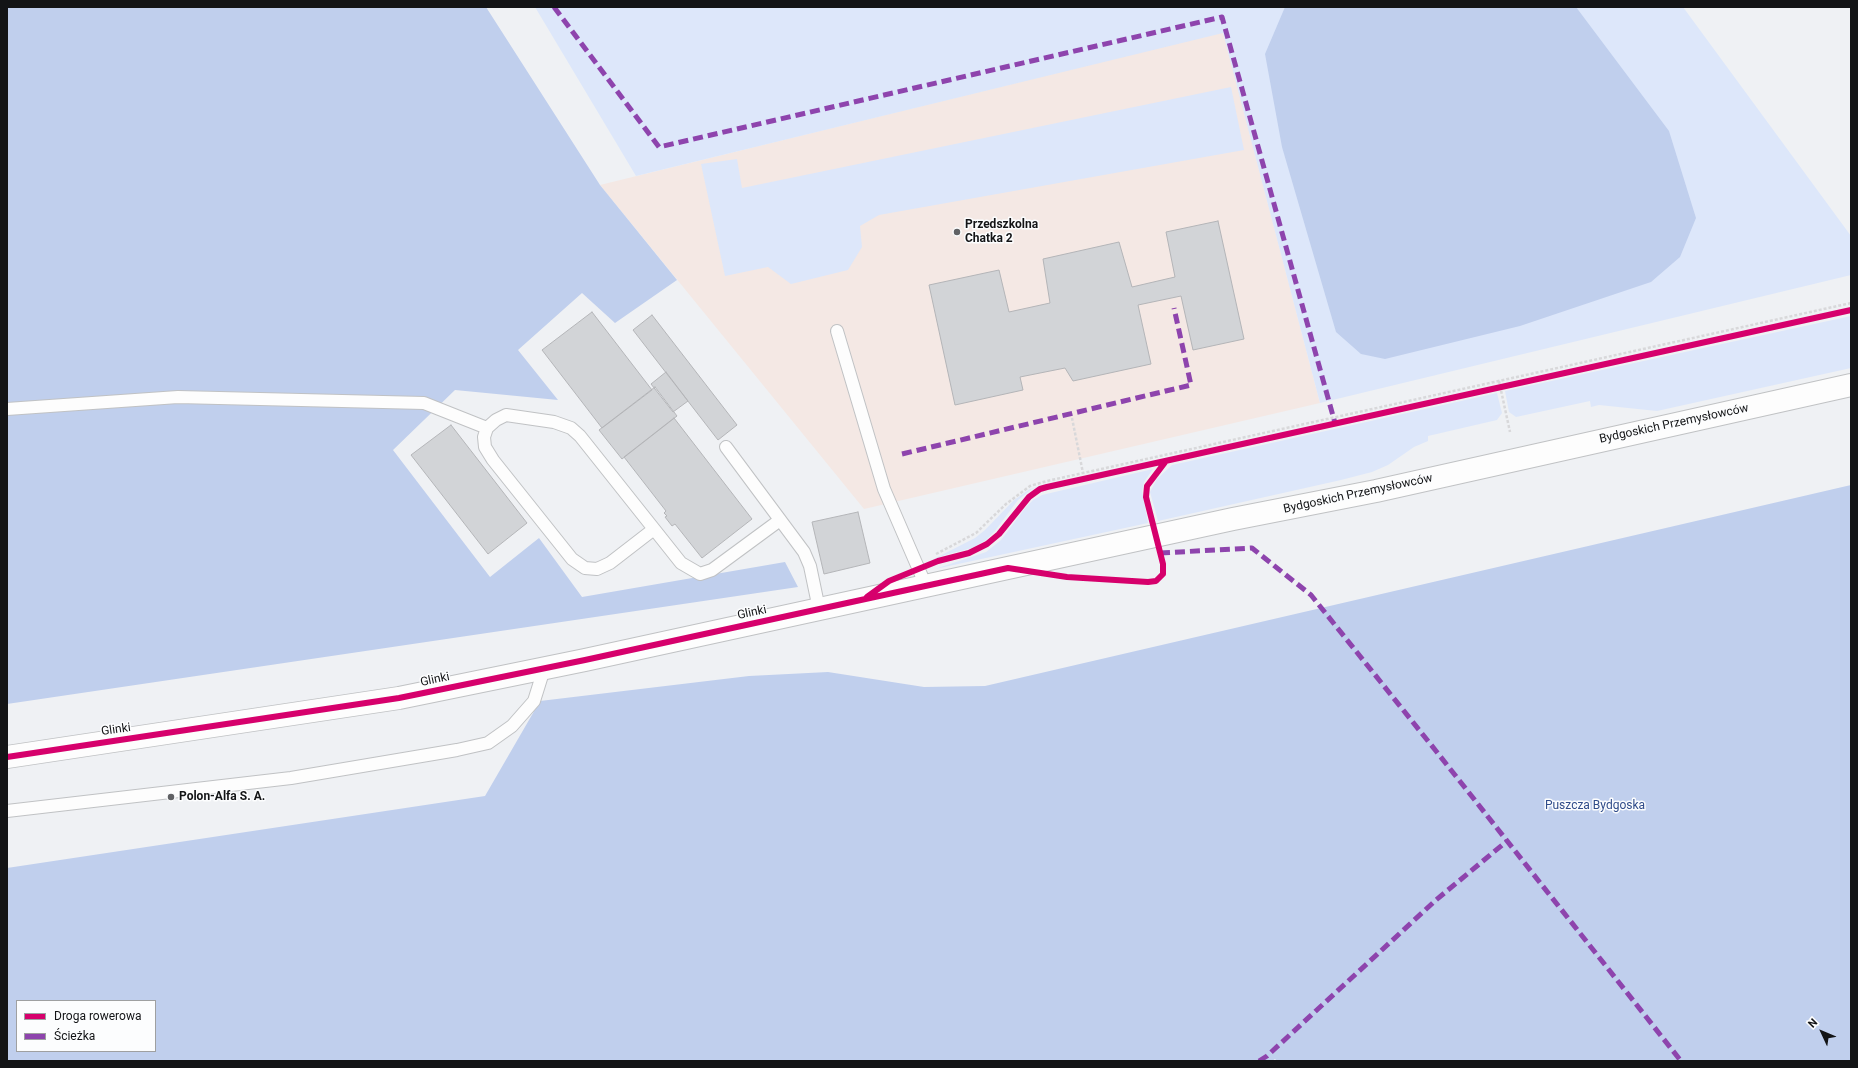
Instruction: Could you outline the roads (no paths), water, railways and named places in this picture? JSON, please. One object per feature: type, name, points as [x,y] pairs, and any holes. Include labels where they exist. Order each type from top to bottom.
[{"type":"street","name":"Bydgoskich Przemysłowców","points":[[864,600],[1233,519],[1376,491],[1851,385]]},
{"type":"street","name":"Glinki","points":[[7,758],[399,698],[544,669],[864,600]]},
{"type":"lane","points":[[837,332],[884,489],[918,564],[926,586]]},
{"type":"lane","points":[[7,409],[178,397],[424,403],[487,428]]},
{"type":"lane","points":[[654,529],[610,563],[597,569],[585,568],[572,559],[493,460],[485,447],[484,437],[487,428],[496,420],[506,415],[554,422],[571,428],[580,436],[654,529],[681,564],[700,574],[712,570],[780,520]]},
{"type":"lane","points":[[726,448],[804,552],[810,566],[820,609]]},
{"type":"lane","points":[[7,811],[291,778],[457,750],[488,743],[512,726],[534,701],[544,669]]},
{"type":"place","name":"Przedszkolna Chatka 2","points":[[957,232]]},
{"type":"place","name":"Polon-Alfa S. A.","points":[[171,797]]},
{"type":"park label","name":"Puszcza Bydgoska","points":[[1595,806]]}]
